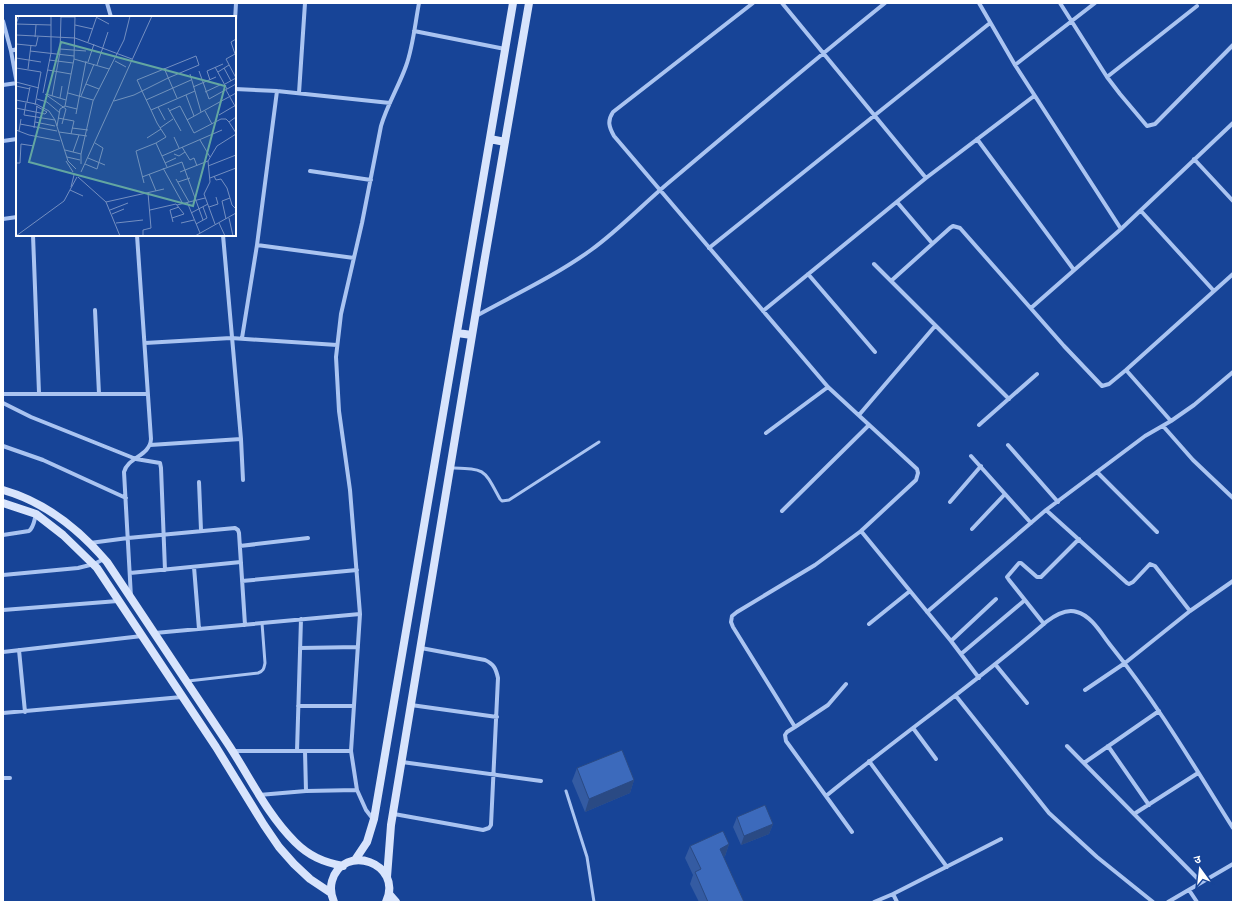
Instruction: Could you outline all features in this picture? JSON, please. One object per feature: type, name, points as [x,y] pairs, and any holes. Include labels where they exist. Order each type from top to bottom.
[{"type":"main road","points":[[334,902],[331,893],[333,878],[343,866],[355,860],[367,842],[374,819],[513,3]]},
{"type":"main road","points":[[387,877],[391,825],[529,3]]},
{"type":"main road","points":[[490,139],[505,142]]},
{"type":"main road","points":[[456,333],[472,336]]},
{"type":"main road","points":[[3,490],[18,494],[43,506],[70,525],[90,543],[104,559],[187,681],[233,751],[258,795],[278,824],[296,843],[310,854],[326,863],[343,866]]},
{"type":"main road","points":[[3,503],[36,514],[63,535],[94,564],[216,747],[279,847],[310,879],[331,893]]},
{"type":"main road","points":[[355,860],[370,862],[383,870],[389,885],[387,898],[396,902]]},
{"type":"street","points":[[107,3],[111,16]]},
{"type":"street","points":[[235,16],[236,3]]},
{"type":"street","points":[[299,93],[305,3]]},
{"type":"street","points":[[374,819],[366,810],[357,790],[351,751],[360,614],[350,490],[339,412],[336,371],[337,345],[341,314],[371,180],[381,126],[385,112],[407,65],[419,3]]},
{"type":"street","points":[[753,3],[613,112],[609,118],[610,128],[614,136],[762,311],[828,386],[915,466],[918,473],[916,480],[861,531],[815,565],[732,616],[731,622],[733,627],[794,727]]},
{"type":"street","points":[[782,3],[926,178]]},
{"type":"street","points":[[476,316],[563,268],[614,233],[660,190],[822,53],[885,3]]},
{"type":"street","points":[[979,3],[1034,96],[1120,229]]},
{"type":"street","points":[[1060,3],[1107,77],[1147,126],[1155,124],[1233,45]]},
{"type":"street","points":[[1015,65],[1095,3]]},
{"type":"street","points":[[1107,77],[1197,6]]},
{"type":"street","points":[[3,21],[16,78]]},
{"type":"street","points":[[709,248],[990,23]]},
{"type":"street","points":[[414,31],[505,50]]},
{"type":"street","points":[[11,51],[16,49]]},
{"type":"street","points":[[3,85],[16,84]]},
{"type":"street","points":[[236,89],[278,91],[390,103]]},
{"type":"street","points":[[242,338],[257,245],[278,91]]},
{"type":"street","points":[[762,311],[926,178],[1034,96]]},
{"type":"street","points":[[1031,308],[1141,210],[1233,123]]},
{"type":"street","points":[[3,141],[16,139]]},
{"type":"street","points":[[977,139],[1074,270]]},
{"type":"street","points":[[1194,159],[1233,202]]},
{"type":"street","points":[[310,171],[371,180]]},
{"type":"street","points":[[897,202],[932,243]]},
{"type":"street","points":[[1141,210],[1214,291]]},
{"type":"street","points":[[3,219],[16,217]]},
{"type":"street","points":[[891,282],[950,228],[953,226],[960,228],[1100,385],[1106,386],[1126,370],[1233,274]]},
{"type":"street","points":[[33,236],[39,393]]},
{"type":"street","points":[[131,599],[124,472],[125,468],[150,445],[145,343],[137,236]]},
{"type":"street","points":[[223,236],[242,480]]},
{"type":"street","points":[[257,245],[354,258]]},
{"type":"street","points":[[874,264],[1009,399]]},
{"type":"street","points":[[808,274],[875,352]]},
{"type":"street","points":[[95,310],[99,394]]},
{"type":"street","points":[[859,415],[935,326]]},
{"type":"street","points":[[145,343],[242,338],[337,345]]},
{"type":"street","points":[[1126,370],[1171,421]]},
{"type":"street","points":[[927,612],[1046,510],[1145,436],[1171,421],[1199,401],[1233,372]]},
{"type":"street","points":[[979,426],[1037,374]]},
{"type":"street","points":[[766,433],[828,386]]},
{"type":"street","points":[[3,394],[148,394]]},
{"type":"street","points":[[3,404],[31,417],[136,459],[160,463],[165,570]]},
{"type":"street","points":[[782,512],[869,425]]},
{"type":"street","points":[[1163,426],[1193,460],[1233,498]]},
{"type":"street","points":[[150,445],[240,439]]},
{"type":"street","points":[[3,446],[43,460],[126,498]]},
{"type":"street","points":[[1008,446],[1058,502]]},
{"type":"street","points":[[971,456],[1031,523]]},
{"type":"street","points":[[950,502],[981,466]]},
{"type":"street","points":[[1097,472],[1157,532]]},
{"type":"street","points":[[199,482],[200,530]]},
{"type":"street","points":[[972,529],[1005,494]]},
{"type":"street","points":[[1046,510],[1129,584],[1152,564],[1190,611]]},
{"type":"street","points":[[3,535],[28,531],[33,526],[36,514]]},
{"type":"street","points":[[90,543],[200,530],[235,528],[239,533],[245,625]]},
{"type":"street","points":[[861,531],[951,641],[979,678]]},
{"type":"street","points":[[240,546],[308,538]]},
{"type":"street","points":[[1044,624],[1007,577],[1017,565],[1021,563],[1024,564],[1037,577],[1041,577],[1078,539]]},
{"type":"street","points":[[3,575],[78,568],[94,564],[104,559]]},
{"type":"street","points":[[130,573],[241,562]]},
{"type":"street","points":[[194,567],[199,629]]},
{"type":"street","points":[[242,581],[357,570]]},
{"type":"street","points":[[1085,690],[1125,664],[1190,611],[1233,580]]},
{"type":"street","points":[[869,624],[910,591]]},
{"type":"street","points":[[951,641],[996,599]]},
{"type":"street","points":[[961,654],[1025,600]]},
{"type":"street","points":[[3,610],[119,601]]},
{"type":"street","points":[[826,796],[868,761],[979,678],[1044,624],[1056,615],[1066,611],[1077,612],[1086,617],[1125,664],[1159,710],[1233,828]]},
{"type":"street","points":[[154,633],[360,614]]},
{"type":"street","points":[[297,751],[301,620]]},
{"type":"street","points":[[3,652],[142,636]]},
{"type":"street","points":[[300,648],[358,647]]},
{"type":"street","points":[[394,814],[486,830],[491,825],[497,717],[498,678],[496,669],[492,662],[485,660],[421,648]]},
{"type":"street","points":[[18,650],[25,712]]},
{"type":"street","points":[[995,664],[1027,703]]},
{"type":"street","points":[[846,684],[828,705],[794,727],[785,735],[786,741],[852,832]]},
{"type":"street","points":[[956,696],[1049,813],[1097,857],[1153,902]]},
{"type":"street","points":[[3,713],[183,697]]},
{"type":"street","points":[[411,704],[497,717]]},
{"type":"street","points":[[298,706],[354,706]]},
{"type":"street","points":[[1084,763],[1159,710]]},
{"type":"street","points":[[913,728],[936,759]]},
{"type":"street","points":[[1067,746],[1202,882]]},
{"type":"street","points":[[1108,746],[1149,805]]},
{"type":"street","points":[[233,751],[351,751]]},
{"type":"street","points":[[304,751],[306,791]]},
{"type":"street","points":[[868,761],[947,866]]},
{"type":"street","points":[[402,762],[541,781]]},
{"type":"street","points":[[1134,814],[1198,773]]},
{"type":"street","points":[[3,778],[10,778]]},
{"type":"street","points":[[258,795],[306,791],[357,790]]},
{"type":"street","points":[[874,902],[893,894],[1001,839]]},
{"type":"street","points":[[1168,902],[1233,864]]},
{"type":"street","points":[[1189,890],[1197,902]]},
{"type":"street","points":[[893,894],[897,902]]},
{"type":"lane","points":[[450,468],[474,468],[484,473],[500,499],[502,501],[509,500],[599,442]]},
{"type":"lane","points":[[187,681],[262,672],[265,663],[262,623]]},
{"type":"lane","points":[[566,791],[587,857],[594,902]]},
{"type":"building","points":[[622,750],[634,780],[589,799],[577,768]]},
{"type":"building","points":[[765,805],[773,824],[744,836],[737,817]]},
{"type":"building","points":[[723,831],[729,844],[720,849],[744,902],[708,902],[695,872],[701,869],[690,846]]}]
